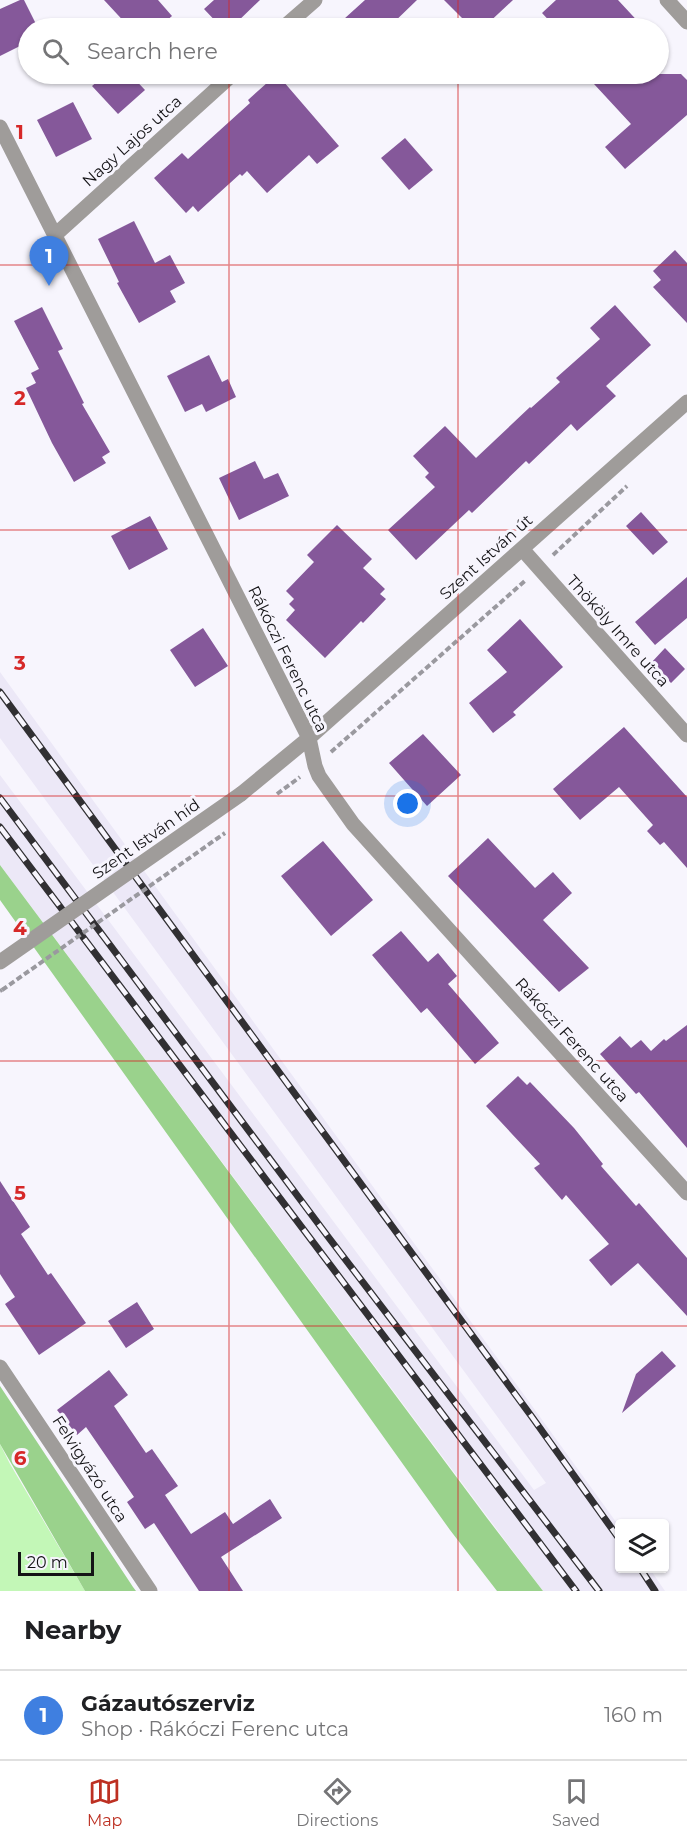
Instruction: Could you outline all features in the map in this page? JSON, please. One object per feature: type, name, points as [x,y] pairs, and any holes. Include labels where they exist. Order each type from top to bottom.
[{"type":"street","points":[[294,18],[315,0]]},
{"type":"street","points":[[667,0],[687,22]]},
{"type":"street","name":"Nagy Lajos utca","points":[[55,235],[222,84]]},
{"type":"street","name":"Rákóczi Ferenc utca","points":[[0,127],[309,738],[315,766],[353,824],[687,1193]]},
{"type":"street","name":"Szent István út","points":[[309,738],[687,402]]},
{"type":"street","name":"Thököly Imre utca","points":[[523,550],[687,735]]},
{"type":"street","name":"Szent István híd","points":[[0,962],[241,794],[309,738]]},
{"type":"street","name":"Felvigyázó utca","points":[[0,1367],[150,1591]]},
{"type":"path","points":[[268,800],[315,766],[539,568],[635,478]]},
{"type":"path","points":[[1,990],[231,829]]},
{"type":"shaded area","points":[[0,672],[615,1520],[615,1573],[653,1573],[665,1591],[543,1591],[0,865],[0,775],[534,1490],[546,1483],[0,738]]},
{"type":"green space","points":[[0,865],[543,1591],[497,1591],[450,1530],[0,900]]},
{"type":"green space","points":[[0,1386],[136,1591],[85,1591],[0,1444]]},
{"type":"green space","points":[[0,1444],[10,1464],[85,1591],[0,1591]]},
{"type":"building","points":[[24,0],[33,18],[18,18],[18,47],[0,56],[0,9]]},
{"type":"building","points":[[104,0],[158,0],[172,16],[170,18],[121,18]]},
{"type":"building","points":[[214,0],[260,0],[241,18],[213,18],[204,9]]},
{"type":"building","points":[[365,0],[417,0],[398,18],[345,18]]},
{"type":"building","points":[[444,0],[513,0],[494,18],[462,18]]},
{"type":"building","points":[[556,0],[618,0],[635,18],[547,18],[542,13]]},
{"type":"building","points":[[669,74],[681,74],[687,80],[687,115],[625,169],[605,147],[631,124],[594,84],[669,84]]},
{"type":"building","points":[[94,84],[139,84],[145,90],[118,114],[92,86]]},
{"type":"building","points":[[266,84],[286,84],[339,146],[317,164],[309,155],[267,193],[247,171],[242,176],[240,174],[198,212],[193,206],[186,213],[154,178],[182,153],[188,159],[250,103],[248,100]]},
{"type":"building","points":[[73,102],[92,139],[56,157],[37,120]]},
{"type":"building","points":[[405,138],[433,170],[409,190],[381,158]]},
{"type":"building","points":[[134,221],[155,263],[170,255],[185,283],[170,291],[176,302],[139,323],[117,283],[119,282],[98,239]]},
{"type":"building","points":[[675,250],[687,263],[687,323],[653,287],[661,280],[653,271]]},
{"type":"building","points":[[615,305],[651,345],[606,386],[616,396],[577,431],[571,424],[529,464],[526,461],[472,513],[469,510],[416,560],[388,530],[435,487],[425,477],[429,473],[413,456],[445,426],[476,458],[560,382],[556,378],[600,339],[590,328]]},
{"type":"building","points":[[42,307],[63,349],[58,351],[84,403],[82,404],[110,452],[102,457],[106,463],[74,482],[52,443],[26,388],[36,383],[31,373],[39,369],[14,321]]},
{"type":"building","points":[[209,355],[222,382],[228,379],[236,397],[206,412],[202,404],[185,412],[167,376]]},
{"type":"building","points":[[255,461],[264,479],[278,473],[289,496],[239,520],[219,478]]},
{"type":"building","points":[[641,512],[668,542],[653,555],[626,526]]},
{"type":"building","points":[[150,516],[168,549],[129,570],[111,536]]},
{"type":"building","points":[[337,525],[372,559],[363,568],[385,589],[380,594],[386,599],[325,658],[286,620],[295,610],[289,604],[294,599],[286,591],[314,562],[307,555]]},
{"type":"building","points":[[687,577],[687,618],[655,645],[635,622]]},
{"type":"building","points":[[520,619],[563,667],[513,712],[516,715],[493,733],[469,703],[507,672],[487,650]]},
{"type":"building","points":[[203,628],[228,666],[195,687],[170,650]]},
{"type":"building","points":[[665,648],[685,669],[671,683],[651,663]]},
{"type":"building","points":[[624,727],[687,797],[687,868],[664,842],[660,845],[647,831],[653,825],[619,787],[580,820],[553,789]]},
{"type":"building","points":[[423,734],[461,775],[427,806],[389,763]]},
{"type":"building","points":[[488,838],[535,888],[553,872],[572,893],[543,920],[589,968],[559,992],[448,876]]},
{"type":"building","points":[[323,841],[373,900],[331,936],[281,876]]},
{"type":"building","points":[[401,931],[428,962],[438,953],[457,976],[448,984],[499,1043],[475,1064],[427,1008],[421,1013],[372,955]]},
{"type":"building","points":[[687,1025],[687,1148],[639,1092],[636,1094],[600,1054],[620,1036],[631,1048],[641,1040],[651,1051],[664,1039],[666,1041]]},
{"type":"building","points":[[518,1076],[527,1085],[530,1082],[574,1128],[603,1164],[601,1166],[636,1206],[639,1203],[687,1258],[687,1316],[638,1263],[611,1286],[589,1260],[609,1244],[566,1195],[562,1200],[534,1168],[540,1164],[486,1106]]},
{"type":"building","points":[[0,1181],[30,1227],[21,1234],[48,1275],[51,1273],[86,1323],[39,1355],[5,1304],[15,1297],[0,1274]]},
{"type":"building","points":[[137,1302],[154,1329],[126,1348],[108,1321]]},
{"type":"building","points":[[662,1351],[676,1366],[622,1413],[636,1374]]},
{"type":"building","points":[[109,1370],[128,1395],[114,1406],[146,1453],[152,1449],[178,1486],[165,1495],[191,1534],[225,1512],[233,1524],[270,1499],[282,1518],[221,1557],[243,1591],[199,1591],[154,1523],[145,1529],[127,1502],[134,1497],[86,1427],[77,1435],[57,1410]]},
{"type":"railway","points":[[0,692],[615,1533]]},
{"type":"railway","points":[[0,798],[329,1238],[599,1591]]},
{"type":"railway","points":[[0,827],[576,1591]]},
{"type":"railway","points":[[643,1573],[655,1591]]},
{"type":"place","name":"Gázautószerviz","points":[[49,286]]}]
